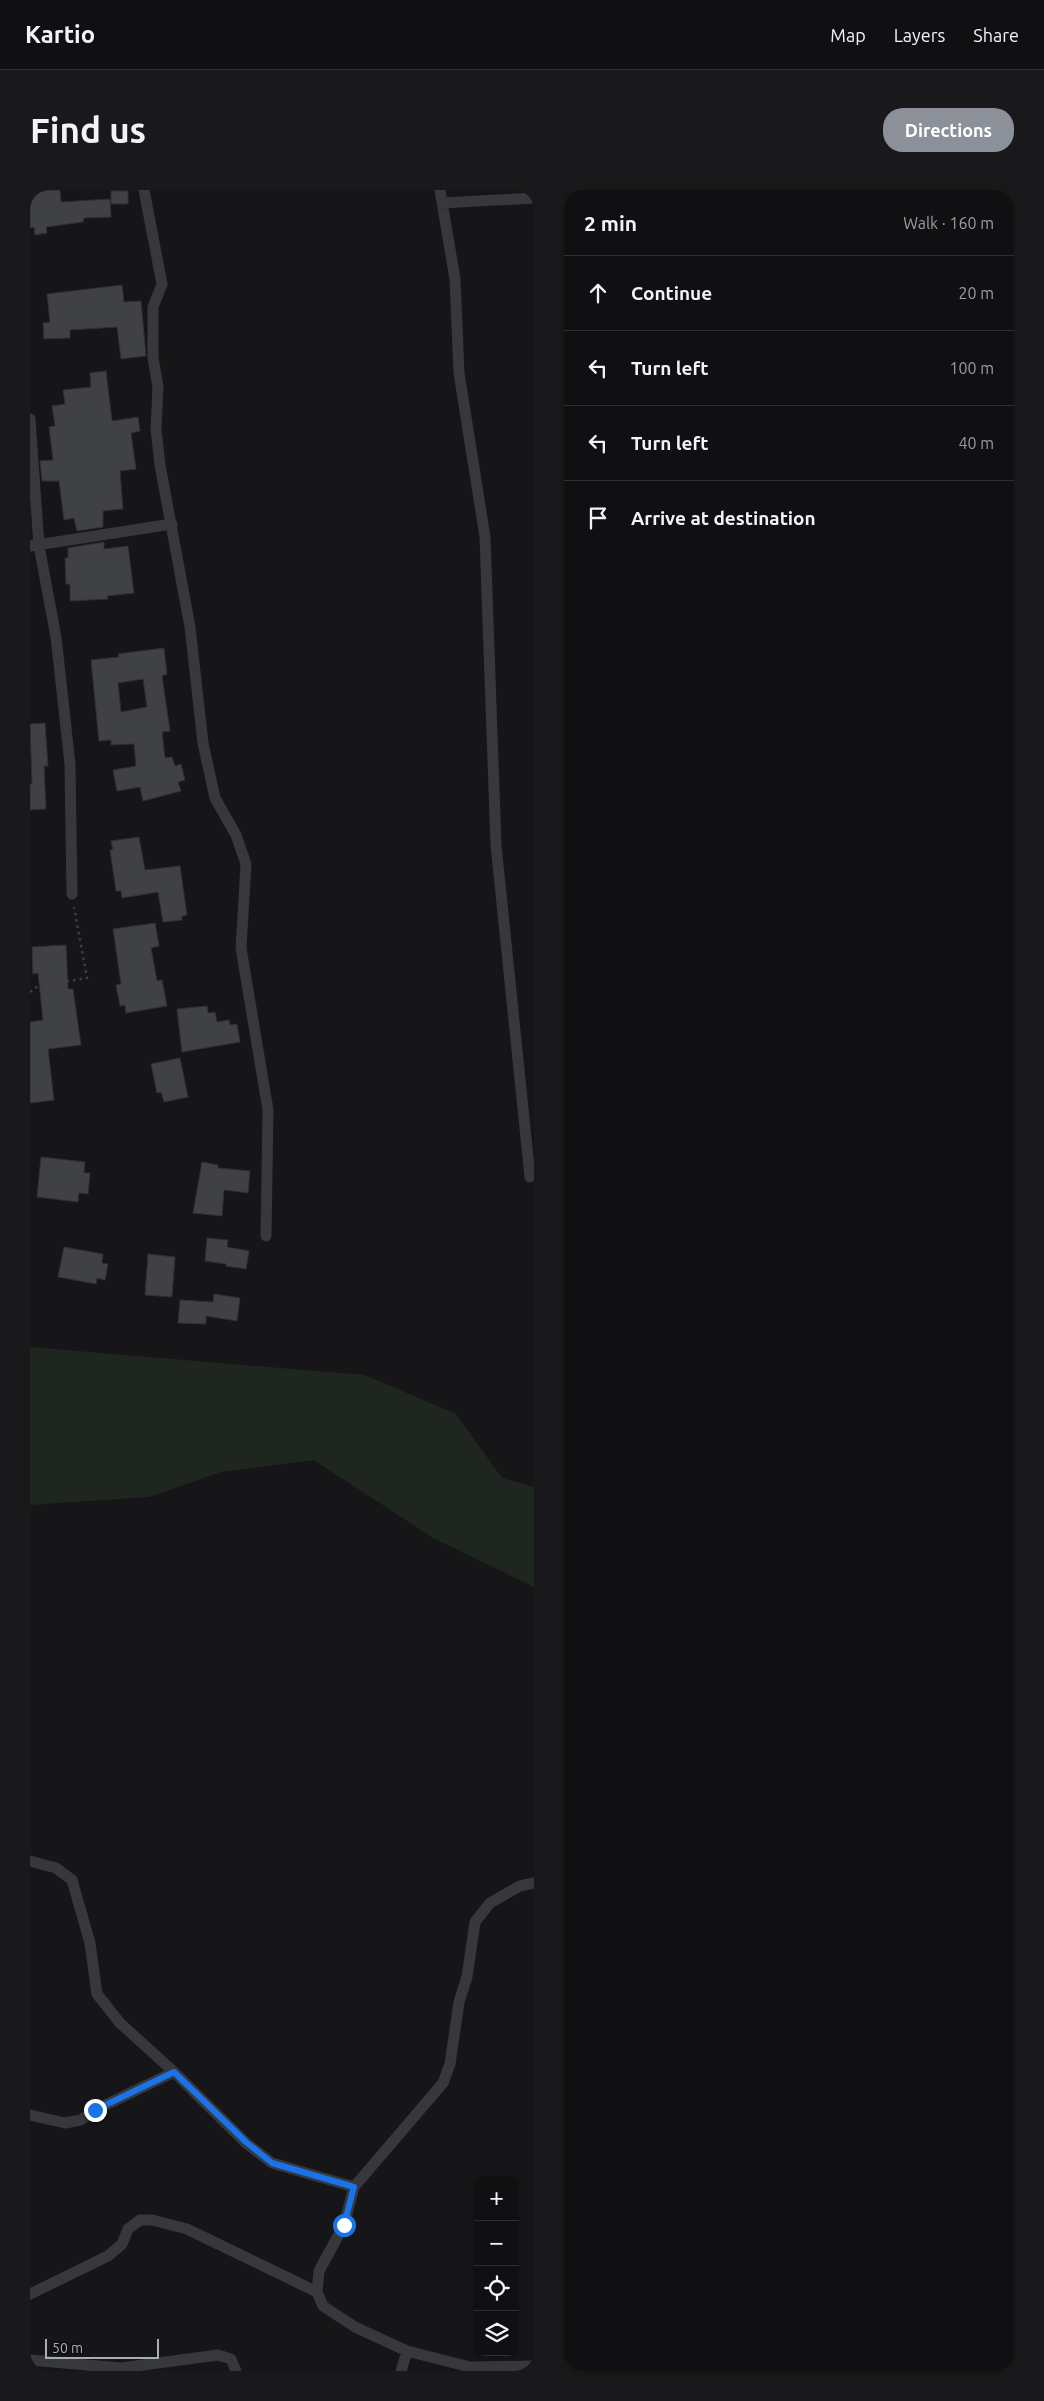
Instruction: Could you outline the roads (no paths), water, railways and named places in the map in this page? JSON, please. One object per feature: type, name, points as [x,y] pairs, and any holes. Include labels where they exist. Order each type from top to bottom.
[{"type":"street","points":[[144,190],[162,284],[153,307],[152,358],[158,387],[156,429],[160,465],[190,627],[205,752],[215,798],[236,835],[246,864],[241,948],[268,1110],[266,1236]]},
{"type":"street","points":[[440,190],[455,279],[460,373],[485,537],[496,845],[530,1177]]},
{"type":"street","points":[[442,203],[534,198]]},
{"type":"street","points":[[30,419],[35,546],[56,637],[70,764],[72,894]]},
{"type":"street","points":[[35,546],[172,524]]},
{"type":"street","points":[[30,1861],[56,1868],[72,1880],[90,1943],[98,1994],[120,2023],[246,2142],[272,2163],[354,2187]]},
{"type":"street","points":[[534,1883],[520,1886],[490,1903],[475,1922],[450,2064],[442,2083],[354,2187],[344,2225],[319,2271],[317,2292],[323,2306],[355,2327],[407,2351],[470,2367],[534,2366]]},
{"type":"street","points":[[30,2115],[65,2123],[81,2120],[95,2110],[174,2072]]},
{"type":"street","points":[[30,2294],[108,2256],[122,2244],[128,2229],[140,2220],[152,2220],[187,2229],[317,2292]]},
{"type":"street","points":[[401,2371],[407,2351]]},
{"type":"street","points":[[30,2360],[121,2368],[218,2355],[231,2359],[236,2371]]}]
